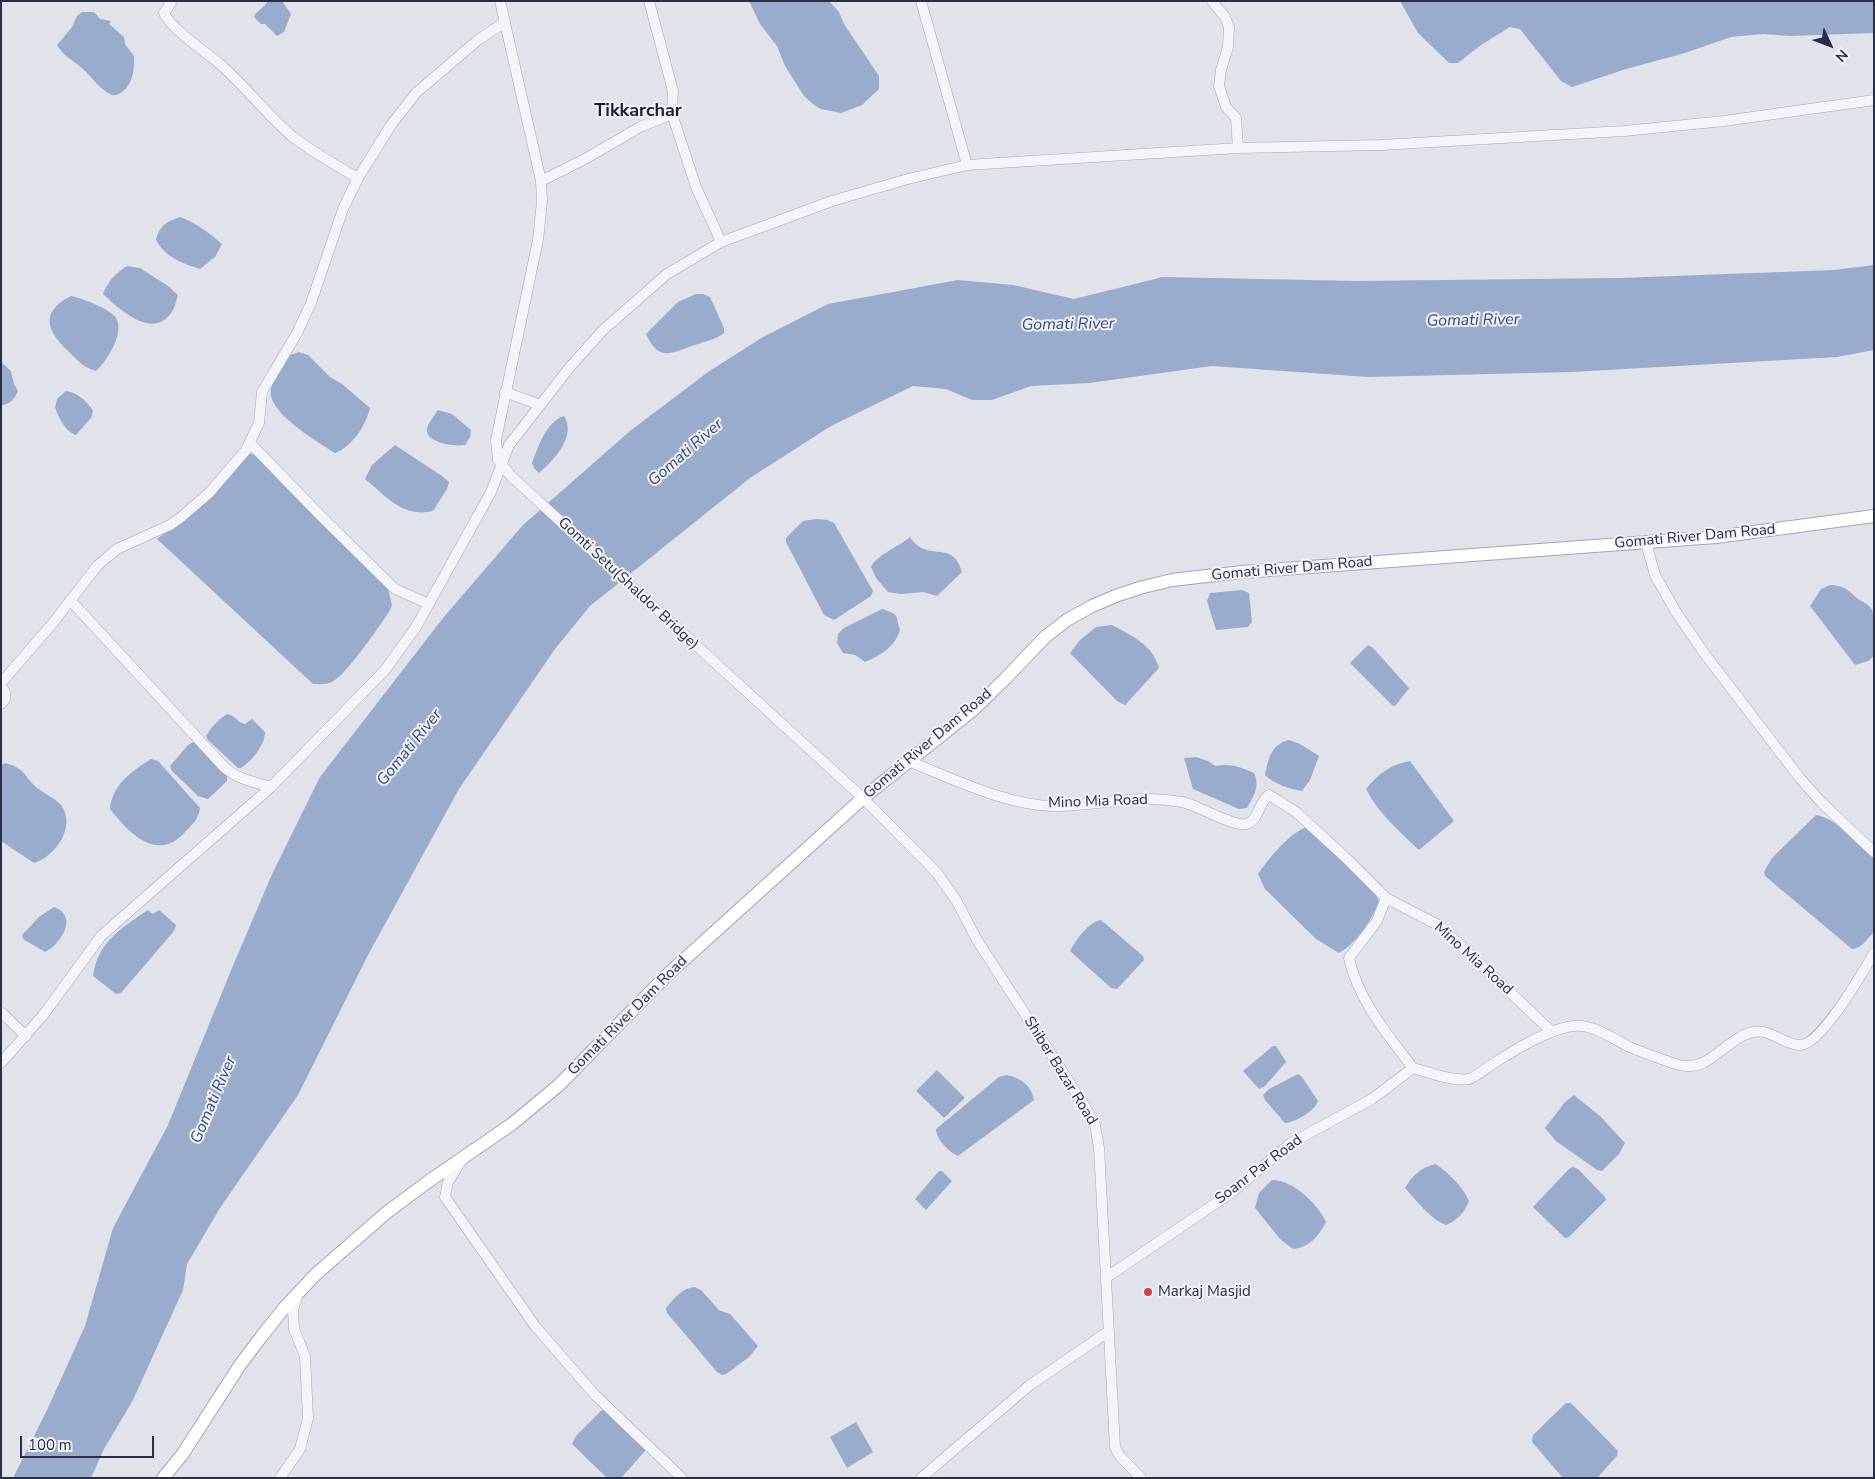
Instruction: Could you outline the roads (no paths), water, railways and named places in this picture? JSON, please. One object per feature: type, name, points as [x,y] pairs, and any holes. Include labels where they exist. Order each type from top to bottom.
[{"type":"main road","name":"Gomati River Dam Road","points":[[163,1478],[182,1456],[240,1365],[285,1307],[315,1275],[386,1213],[512,1124],[559,1085],[667,975],[863,798],[974,709],[1044,637],[1067,620],[1092,606],[1143,586],[1172,580],[1242,572],[1725,536],[1874,516]]},
{"type":"street","points":[[172,1],[164,13],[166,17],[220,65],[292,136],[323,159],[358,178]]},
{"type":"street","points":[[500,1],[541,181],[542,201],[538,240],[496,440],[496,451],[502,466]]},
{"type":"street","points":[[649,1],[673,91],[672,114],[696,187],[721,242]]},
{"type":"street","points":[[921,1],[967,165]]},
{"type":"street","points":[[1212,1],[1225,17],[1229,27],[1228,46],[1221,70],[1219,86],[1226,107],[1236,118],[1238,148]]},
{"type":"street","points":[[1,704],[5,700],[6,694],[1,685],[107,556],[129,543],[170,525],[209,493],[227,474],[250,443],[260,423],[262,392],[297,333],[311,302],[343,209],[358,178],[391,125],[416,93],[478,40],[505,22]]},
{"type":"street","points":[[1,1063],[44,1014],[101,936],[271,787],[385,670],[416,627],[491,492],[509,445],[603,330],[667,274],[721,242],[832,201],[908,179],[967,165],[1238,148],[1381,145],[1624,131],[1724,121],[1874,100]]},
{"type":"street","points":[[541,181],[585,159],[640,127],[672,114]]},
{"type":"street","points":[[505,392],[540,405]]},
{"type":"street","points":[[250,443],[390,584],[405,595],[429,604]]},
{"type":"street","name":"Gomti Setu(Shaldor Bridge)","points":[[502,466],[744,691],[863,798]]},
{"type":"street","points":[[1646,543],[1655,576],[1676,612],[1704,653],[1798,777],[1821,802],[1874,852]]},
{"type":"street","points":[[71,601],[232,774],[271,787]]},
{"type":"street","name":"Mino Mia Road","points":[[908,761],[972,788],[1025,803],[1056,806],[1128,799],[1159,799],[1184,803],[1234,823],[1245,825],[1250,822],[1269,795],[1296,812],[1345,856],[1386,898],[1440,926],[1552,1031]]},
{"type":"street","name":"Shiber Bazar Road","points":[[863,798],[947,886],[977,940],[1091,1116],[1098,1136],[1099,1148],[1115,1447],[1118,1455],[1141,1478]]},
{"type":"street","points":[[1386,898],[1377,921],[1349,958],[1352,976],[1370,1008],[1413,1068],[1451,1078],[1470,1079],[1492,1064],[1552,1031],[1584,1024],[1632,1048],[1688,1066],[1708,1060],[1737,1038],[1749,1032],[1760,1031],[1798,1045],[1804,1045],[1822,1030],[1838,1010],[1874,953]]},
{"type":"street","points":[[1,1012],[26,1036]]},
{"type":"street","name":"Soanr Par Road","points":[[1107,1277],[1231,1192],[1291,1143],[1372,1099],[1413,1068]]},
{"type":"street","points":[[462,1158],[448,1182],[444,1197],[535,1326],[595,1395],[682,1478]]},
{"type":"street","points":[[280,1478],[300,1449],[308,1418],[304,1356],[294,1328],[294,1310],[299,1292]]},
{"type":"street","points":[[921,1478],[1030,1386],[1109,1331]]},
{"type":"water","points":[[268,1],[282,1],[291,14],[284,32],[277,36],[265,24],[261,24],[254,17]]},
{"type":"water","points":[[749,1],[829,1],[839,12],[844,24],[879,76],[879,89],[862,105],[841,113],[821,109],[814,105],[804,96],[785,66],[777,46],[760,24]]},
{"type":"water","points":[[1400,1],[1874,1],[1874,33],[1790,36],[1763,34],[1731,37],[1572,87],[1561,81],[1520,29],[1510,27],[1481,45],[1458,63],[1449,63],[1418,33]]},
{"type":"water","points":[[82,12],[94,12],[100,19],[111,21],[109,24],[124,37],[125,44],[134,56],[131,80],[126,88],[117,95],[112,95],[104,90],[83,69],[65,55],[57,45],[72,27],[77,16]]},
{"type":"water","points":[[180,217],[197,225],[222,244],[215,257],[200,269],[170,256],[156,240],[159,231],[164,225]]},
{"type":"water","name":"Gomati River","points":[[1874,265],[1874,350],[1837,357],[1572,372],[1368,377],[1212,366],[1089,383],[1031,386],[992,400],[972,400],[946,389],[913,386],[831,426],[750,478],[590,606],[555,649],[459,789],[368,955],[298,1095],[220,1208],[187,1264],[183,1290],[133,1400],[104,1449],[91,1478],[13,1478],[47,1410],[85,1326],[113,1228],[168,1125],[273,872],[320,777],[443,618],[523,525],[630,431],[708,372],[763,337],[828,304],[958,280],[1013,285],[1074,299],[1163,277],[1357,281],[1620,278],[1834,270]]},
{"type":"water","points":[[127,266],[140,268],[168,286],[178,295],[172,311],[163,321],[155,324],[145,323],[136,319],[103,294],[113,278]]},
{"type":"water","points":[[696,294],[710,297],[724,328],[724,333],[712,340],[675,352],[662,353],[657,350],[651,344],[646,334],[678,302]]},
{"type":"water","points":[[71,296],[88,301],[108,311],[116,318],[118,324],[117,339],[110,354],[96,371],[77,360],[51,329],[51,315],[54,308]]},
{"type":"water","points":[[299,352],[308,355],[330,377],[342,384],[370,408],[357,435],[347,446],[335,453],[295,426],[276,407],[272,398],[271,389],[276,375],[290,355]]},
{"type":"water","points":[[1,362],[11,371],[18,391],[12,400],[2,405]]},
{"type":"water","points":[[66,391],[82,398],[93,411],[91,418],[76,435],[63,424],[55,407],[57,399]]},
{"type":"water","points":[[438,410],[452,414],[471,430],[470,437],[465,445],[443,443],[429,436],[427,432],[428,426]]},
{"type":"water","points":[[564,416],[568,432],[566,439],[557,455],[539,473],[532,463],[540,443],[552,424]]},
{"type":"water","points":[[395,445],[449,482],[447,489],[433,511],[422,512],[404,509],[388,499],[365,479],[372,465]]},
{"type":"water","points":[[248,453],[256,455],[388,589],[392,605],[389,612],[354,661],[330,683],[313,684],[157,539],[211,497]]},
{"type":"water","points":[[817,519],[834,523],[873,591],[871,596],[834,620],[824,615],[786,542],[786,538],[803,521]]},
{"type":"water","points":[[910,537],[917,545],[924,549],[946,553],[958,562],[962,572],[937,596],[923,592],[902,594],[888,592],[876,578],[871,567],[873,563]]},
{"type":"water","points":[[1830,585],[1845,588],[1872,610],[1874,656],[1868,661],[1855,665],[1810,606],[1821,589]]},
{"type":"water","points":[[1242,590],[1249,593],[1252,622],[1248,627],[1216,630],[1207,601],[1210,593]]},
{"type":"water","points":[[882,609],[896,616],[900,630],[891,646],[881,654],[865,662],[855,655],[843,653],[837,643],[838,634],[844,628]]},
{"type":"water","points":[[1112,625],[1134,637],[1147,647],[1159,668],[1125,705],[1117,701],[1070,653],[1080,640],[1096,627]]},
{"type":"water","points":[[1368,645],[1373,648],[1409,688],[1396,705],[1393,706],[1350,663]]},
{"type":"water","points":[[227,714],[245,724],[252,719],[265,732],[263,742],[257,752],[241,768],[238,768],[206,736],[215,724]]},
{"type":"water","points":[[1289,740],[1300,744],[1319,756],[1310,780],[1302,791],[1282,786],[1265,775],[1271,753],[1278,745]]},
{"type":"water","points":[[193,742],[199,745],[227,776],[227,781],[208,799],[198,796],[172,771],[170,766],[188,745]]},
{"type":"water","points":[[1196,757],[1208,761],[1215,766],[1235,766],[1254,773],[1256,787],[1247,808],[1239,809],[1193,789],[1184,758]]},
{"type":"water","points":[[151,759],[158,761],[200,808],[197,818],[191,826],[175,841],[165,845],[155,845],[135,835],[110,809],[115,793],[124,779]]},
{"type":"water","points":[[1410,761],[1454,821],[1419,850],[1383,814],[1366,789],[1385,771]]},
{"type":"water","points":[[6,763],[21,770],[36,787],[58,802],[65,813],[65,831],[61,840],[56,848],[42,860],[34,863],[1,841],[1,765]]},
{"type":"water","points":[[1816,815],[1839,826],[1855,838],[1874,857],[1874,932],[1864,943],[1855,949],[1852,949],[1765,876],[1764,872],[1772,858]]},
{"type":"water","points":[[1308,826],[1372,888],[1379,901],[1372,916],[1358,937],[1339,953],[1316,939],[1265,889],[1258,874],[1286,840]]},
{"type":"water","points":[[54,907],[61,911],[65,917],[65,930],[57,943],[45,952],[23,939],[22,935],[39,917]]},
{"type":"water","points":[[148,910],[153,914],[159,910],[176,925],[174,931],[121,993],[116,994],[93,976],[100,953],[120,930]]},
{"type":"water","points":[[1101,920],[1143,956],[1144,960],[1117,989],[1111,988],[1070,951],[1087,928],[1096,921]]},
{"type":"water","points":[[1273,1046],[1276,1046],[1286,1062],[1265,1086],[1259,1089],[1243,1071]]},
{"type":"water","points":[[937,1070],[964,1097],[944,1118],[916,1091]]},
{"type":"water","points":[[1298,1074],[1318,1101],[1313,1109],[1304,1115],[1294,1121],[1285,1123],[1265,1100],[1263,1095],[1269,1089]]},
{"type":"water","points":[[1007,1075],[1025,1083],[1031,1091],[1034,1100],[958,1156],[954,1154],[941,1141],[936,1129],[999,1077]]},
{"type":"water","points":[[1574,1095],[1601,1117],[1625,1143],[1619,1154],[1602,1171],[1597,1170],[1556,1141],[1545,1128],[1565,1102]]},
{"type":"water","points":[[1436,1164],[1459,1185],[1469,1201],[1460,1216],[1446,1225],[1429,1214],[1405,1188],[1417,1173],[1426,1167]]},
{"type":"water","points":[[1573,1167],[1578,1169],[1606,1200],[1569,1237],[1565,1238],[1533,1207]]},
{"type":"water","points":[[939,1171],[942,1171],[952,1181],[926,1210],[915,1199]]},
{"type":"water","points":[[1272,1180],[1288,1184],[1304,1194],[1317,1208],[1326,1222],[1317,1236],[1304,1246],[1293,1249],[1280,1239],[1255,1208],[1259,1193]]},
{"type":"water","points":[[695,1287],[701,1290],[719,1310],[730,1314],[758,1346],[749,1357],[726,1374],[722,1375],[717,1372],[667,1313],[666,1308],[675,1297],[686,1289]]},
{"type":"water","points":[[1566,1403],[1571,1403],[1618,1451],[1617,1456],[1597,1478],[1563,1478],[1532,1442],[1533,1435]]},
{"type":"water","points":[[602,1410],[606,1411],[646,1450],[621,1478],[607,1478],[572,1444],[576,1436]]},
{"type":"water","points":[[856,1422],[873,1452],[847,1468],[830,1437]]},
{"type":"place","name":"Markaj Masjid","points":[[1148,1292]]},
{"type":"district","name":"Tikkarchar","points":[[638,112]]}]
